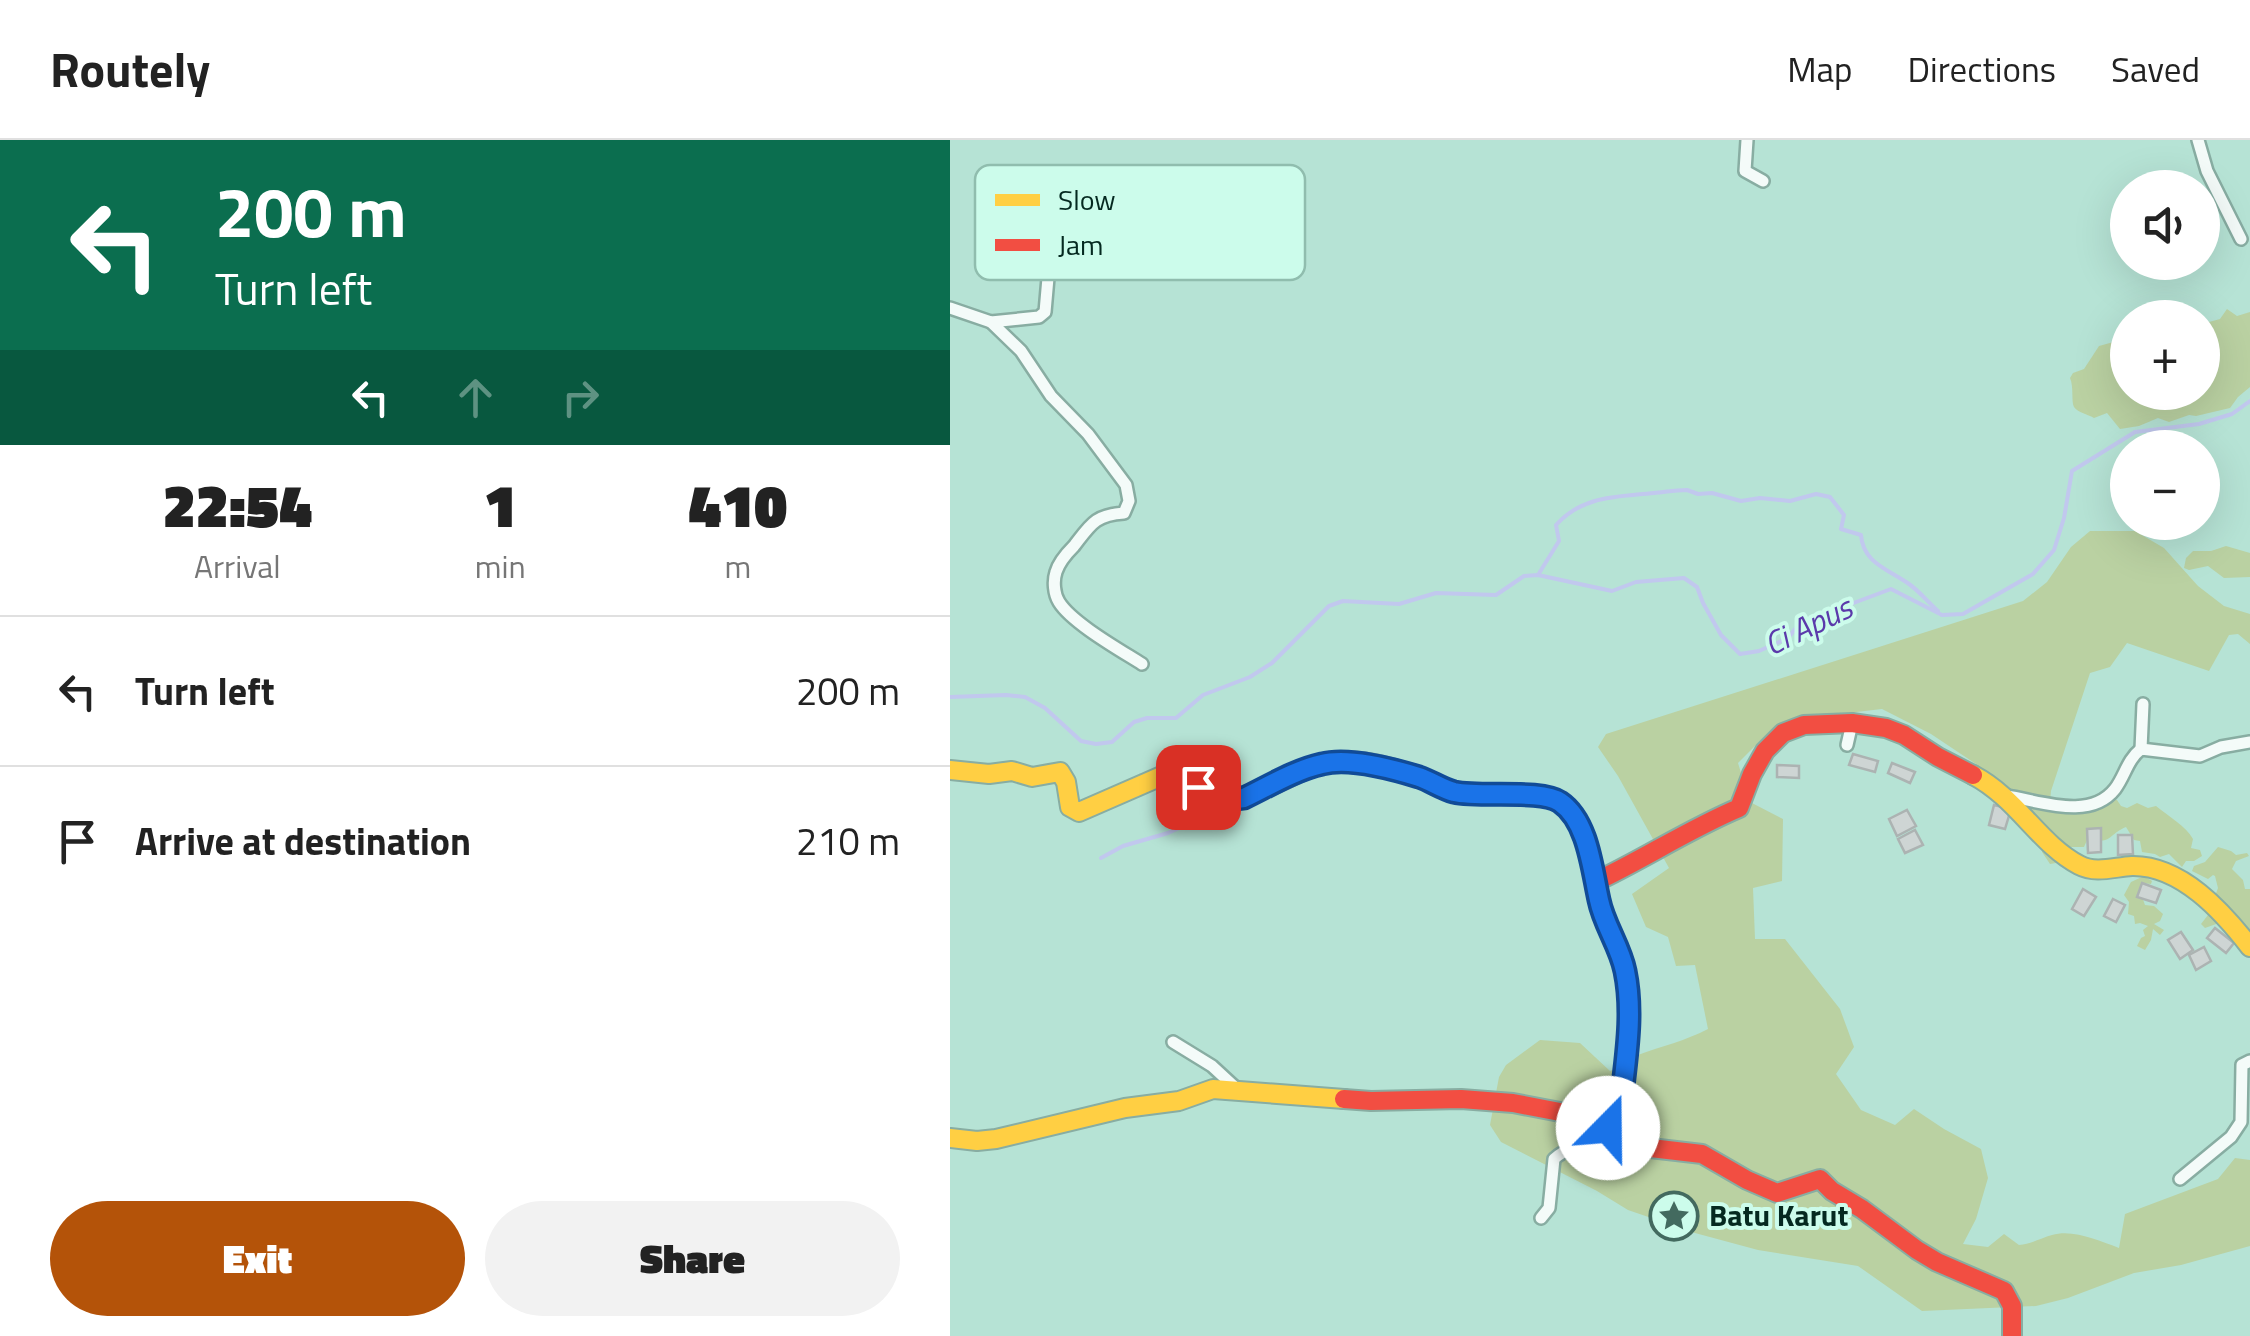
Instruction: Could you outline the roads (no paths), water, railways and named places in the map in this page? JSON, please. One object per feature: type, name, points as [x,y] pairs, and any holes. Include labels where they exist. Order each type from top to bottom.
[{"type":"street","points":[[1747,140],[1746,171],[1763,181]]},
{"type":"street","points":[[2198,140],[2207,171],[2241,239]]},
{"type":"street","points":[[991,322],[1042,316],[1048,280]]},
{"type":"street","points":[[950,308],[991,322],[1021,351],[1051,396],[1088,434],[1126,485],[1129,501],[1124,513],[1104,514],[1095,520],[1062,560],[1055,572],[1054,589],[1060,604],[1142,664]]},
{"type":"street","points":[[2141,749],[2143,704]]},
{"type":"street","points":[[1847,745],[1852,722]]},
{"type":"street","points":[[1595,882],[1702,823],[1739,808],[1761,759],[1787,731],[1852,722],[1896,730],[1991,784],[2078,866],[2090,870],[2154,867],[2170,874],[2229,920],[2250,947]]},
{"type":"street","points":[[2005,796],[2076,808],[2100,803],[2120,783],[2130,758],[2141,749],[2200,756],[2250,742]]},
{"type":"street","points":[[950,770],[989,774],[1012,771],[1032,777],[1060,772],[1070,806],[1078,812],[1180,768],[1188,771],[1202,790],[1218,799],[1234,800],[1312,767],[1344,761],[1422,778],[1450,791],[1558,800],[1572,813],[1582,832],[1600,907],[1620,954],[1627,988],[1628,1047],[1613,1130]]},
{"type":"street","points":[[1173,1042],[1212,1066],[1238,1090]]},
{"type":"street","points":[[2180,1179],[2231,1137],[2241,1122],[2242,1065],[2250,1062]]},
{"type":"street","points":[[950,1138],[996,1139],[1223,1088],[1370,1101],[1513,1103],[1560,1112],[1613,1130],[1642,1147],[1702,1154],[1777,1193],[1820,1179],[1917,1250],[2004,1290],[2013,1306],[2012,1336]]},
{"type":"street","points":[[1541,1218],[1549,1208],[1554,1159],[1613,1130]]},
{"type":"waterway","name":"Ci Apus","points":[[950,697],[1025,697],[1045,708],[1081,741],[1112,742],[1134,722],[1176,718],[1203,695],[1250,677],[1272,663],[1329,606],[1343,601],[1399,604],[1436,593],[1496,595],[1524,576],[1538,575],[1612,591],[1636,582],[1684,578],[1697,587],[1721,635],[1740,654],[1759,651],[1788,638],[1800,623],[1891,589],[1942,615],[1963,614],[2033,574],[2054,550],[2072,471],[2135,432],[2199,424],[2232,414],[2250,401]]},
{"type":"waterway","points":[[1538,575],[1559,541],[1556,525],[1589,503],[1683,490],[1741,501],[1790,501],[1816,494],[1830,497],[1844,515],[1841,529],[1861,535],[1872,559],[1913,587],[1938,611]]},
{"type":"waterway","points":[[1101,858],[1226,807]]},
{"type":"place","name":"Batu Karut","points":[[1674,1216]]}]
